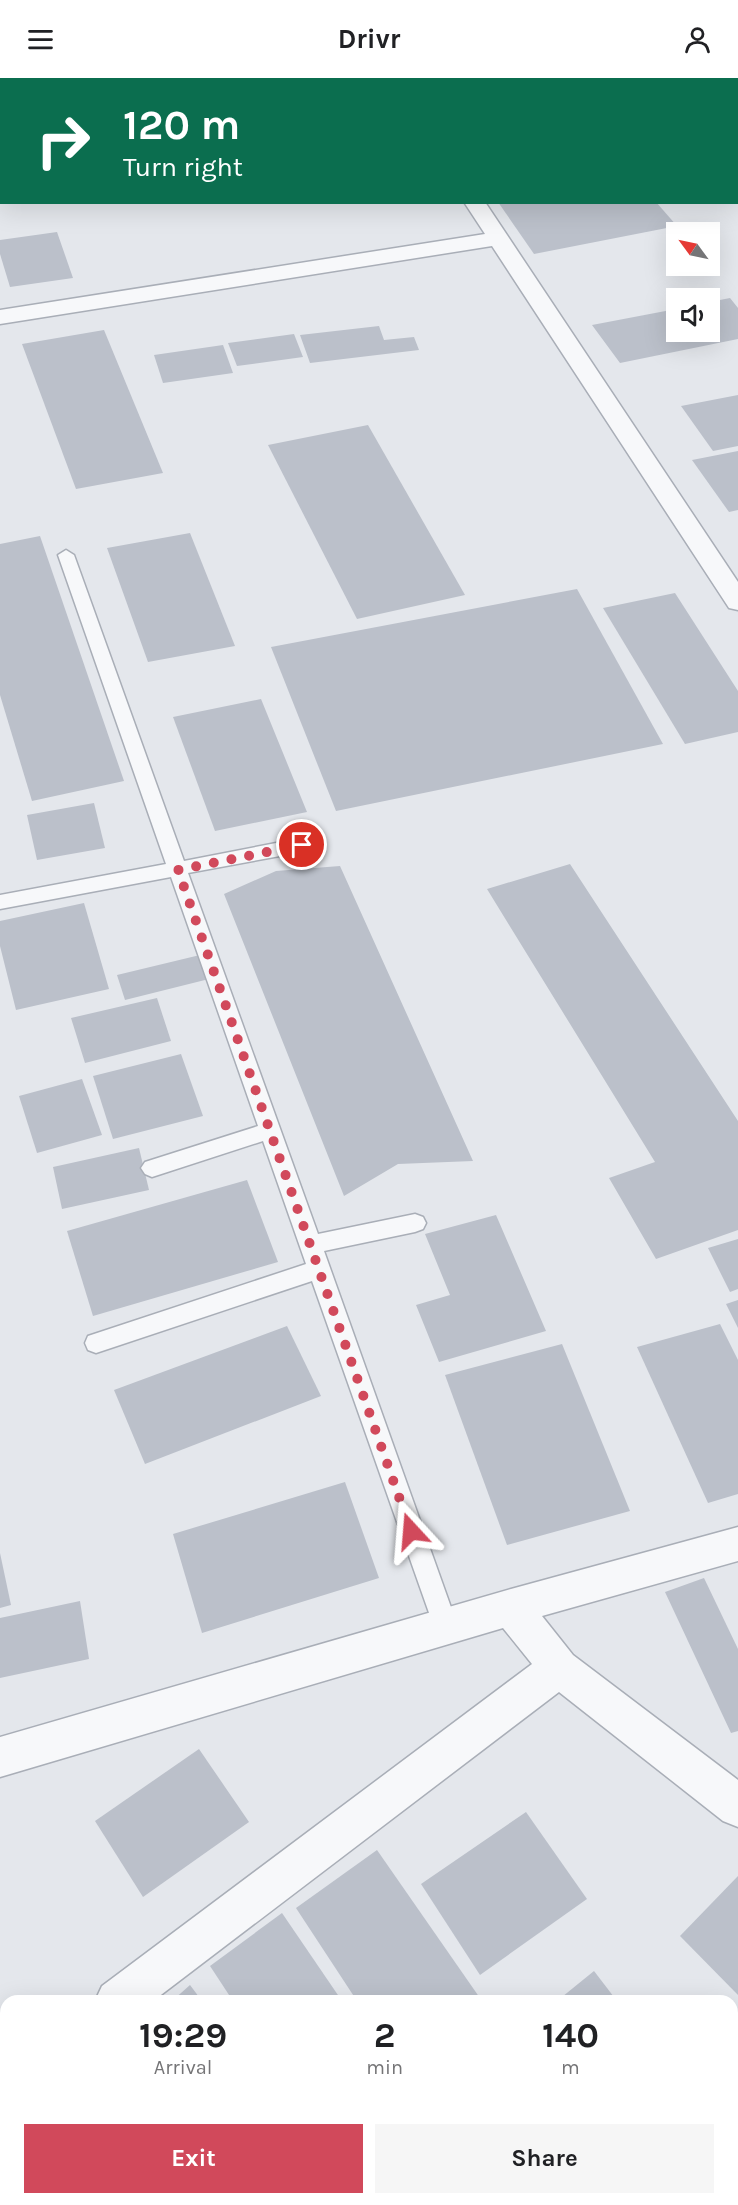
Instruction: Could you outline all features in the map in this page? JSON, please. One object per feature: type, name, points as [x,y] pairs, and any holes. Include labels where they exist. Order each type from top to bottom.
[{"type":"street","points":[[475,204],[738,602]]},
{"type":"street","points":[[0,317],[497,239]]},
{"type":"street","points":[[0,1757],[511,1607],[738,1544]]},
{"type":"street","points":[[511,1607],[560,1668],[738,1806]]},
{"type":"street","points":[[125,1995],[560,1668]]},
{"type":"lane","points":[[66,555],[446,1627]]},
{"type":"lane","points":[[0,902],[302,845]]},
{"type":"lane","points":[[152,1168],[270,1130]]},
{"type":"lane","points":[[310,1245],[415,1223]]},
{"type":"lane","points":[[96,1343],[319,1269]]},
{"type":"building","points":[[499,204],[658,204],[674,222],[666,222],[666,228],[534,254]]},
{"type":"building","points":[[57,232],[73,278],[10,287],[0,254],[0,240]]},
{"type":"building","points":[[730,298],[738,308],[738,339],[620,363],[592,325],[666,311],[666,342],[720,342],[720,300]]},
{"type":"building","points":[[379,326],[384,340],[414,337],[419,350],[310,363],[300,335]]},
{"type":"building","points":[[104,330],[163,473],[76,489],[22,344]]},
{"type":"building","points":[[294,334],[303,357],[237,366],[228,343]]},
{"type":"building","points":[[223,345],[233,373],[163,383],[154,355]]},
{"type":"building","points":[[738,395],[738,446],[713,451],[681,406]]},
{"type":"building","points":[[368,425],[465,595],[357,619],[268,445]]},
{"type":"building","points":[[738,451],[738,510],[729,512],[692,460]]},
{"type":"building","points":[[190,533],[235,646],[148,662],[107,548]]},
{"type":"building","points":[[40,536],[124,781],[32,801],[0,695],[0,544]]},
{"type":"building","points":[[577,589],[663,744],[336,811],[271,647]]},
{"type":"building","points":[[675,593],[738,691],[738,732],[685,744],[603,608]]},
{"type":"building","points":[[261,699],[307,812],[215,831],[173,717]]},
{"type":"building","points":[[94,803],[105,848],[37,860],[27,815]]},
{"type":"building","points":[[570,864],[738,1121],[738,1230],[656,1259],[609,1178],[655,1162],[487,889]]},
{"type":"building","points":[[340,866],[473,1161],[398,1164],[344,1196],[224,894],[276,871]]},
{"type":"building","points":[[84,903],[109,989],[16,1010],[0,946],[0,921]]},
{"type":"building","points":[[200,955],[209,979],[125,1000],[117,975]]},
{"type":"building","points":[[157,998],[171,1041],[85,1063],[71,1018]]},
{"type":"building","points":[[181,1054],[203,1116],[113,1139],[93,1076]]},
{"type":"building","points":[[82,1079],[102,1135],[37,1153],[19,1096]]},
{"type":"building","points":[[139,1148],[149,1190],[62,1209],[53,1167]]},
{"type":"building","points":[[247,1180],[278,1262],[93,1316],[67,1231]]},
{"type":"building","points":[[496,1215],[546,1331],[439,1362],[416,1305],[450,1295],[425,1234]]},
{"type":"building","points":[[738,1239],[738,1289],[730,1292],[708,1248]]},
{"type":"building","points":[[738,1300],[738,1328],[726,1304]]},
{"type":"building","points":[[720,1324],[738,1360],[738,1494],[708,1503],[637,1347]]},
{"type":"building","points":[[287,1326],[321,1396],[145,1464],[114,1390]]},
{"type":"building","points":[[562,1344],[630,1511],[507,1545],[445,1375]]},
{"type":"building","points":[[345,1482],[379,1578],[202,1633],[173,1534]]},
{"type":"building","points":[[0,1553],[11,1605],[0,1608]]},
{"type":"building","points":[[704,1578],[738,1649],[738,1731],[731,1733],[665,1592]]},
{"type":"building","points":[[80,1601],[89,1659],[0,1678],[0,1618]]},
{"type":"building","points":[[199,1749],[249,1822],[143,1897],[95,1821]]},
{"type":"building","points":[[526,1812],[587,1899],[480,1975],[421,1884]]},
{"type":"building","points":[[377,1850],[478,1995],[353,1995],[296,1908]]},
{"type":"building","points":[[738,1876],[738,1995],[680,1936]]},
{"type":"building","points":[[282,1913],[338,1995],[229,1995],[210,1966]]},
{"type":"building","points":[[594,1971],[612,1995],[564,1995]]},
{"type":"building","points":[[190,1985],[198,1995],[179,1995]]},
{"type":"route","points":[[302,845],[178,870],[411,1531]]}]
